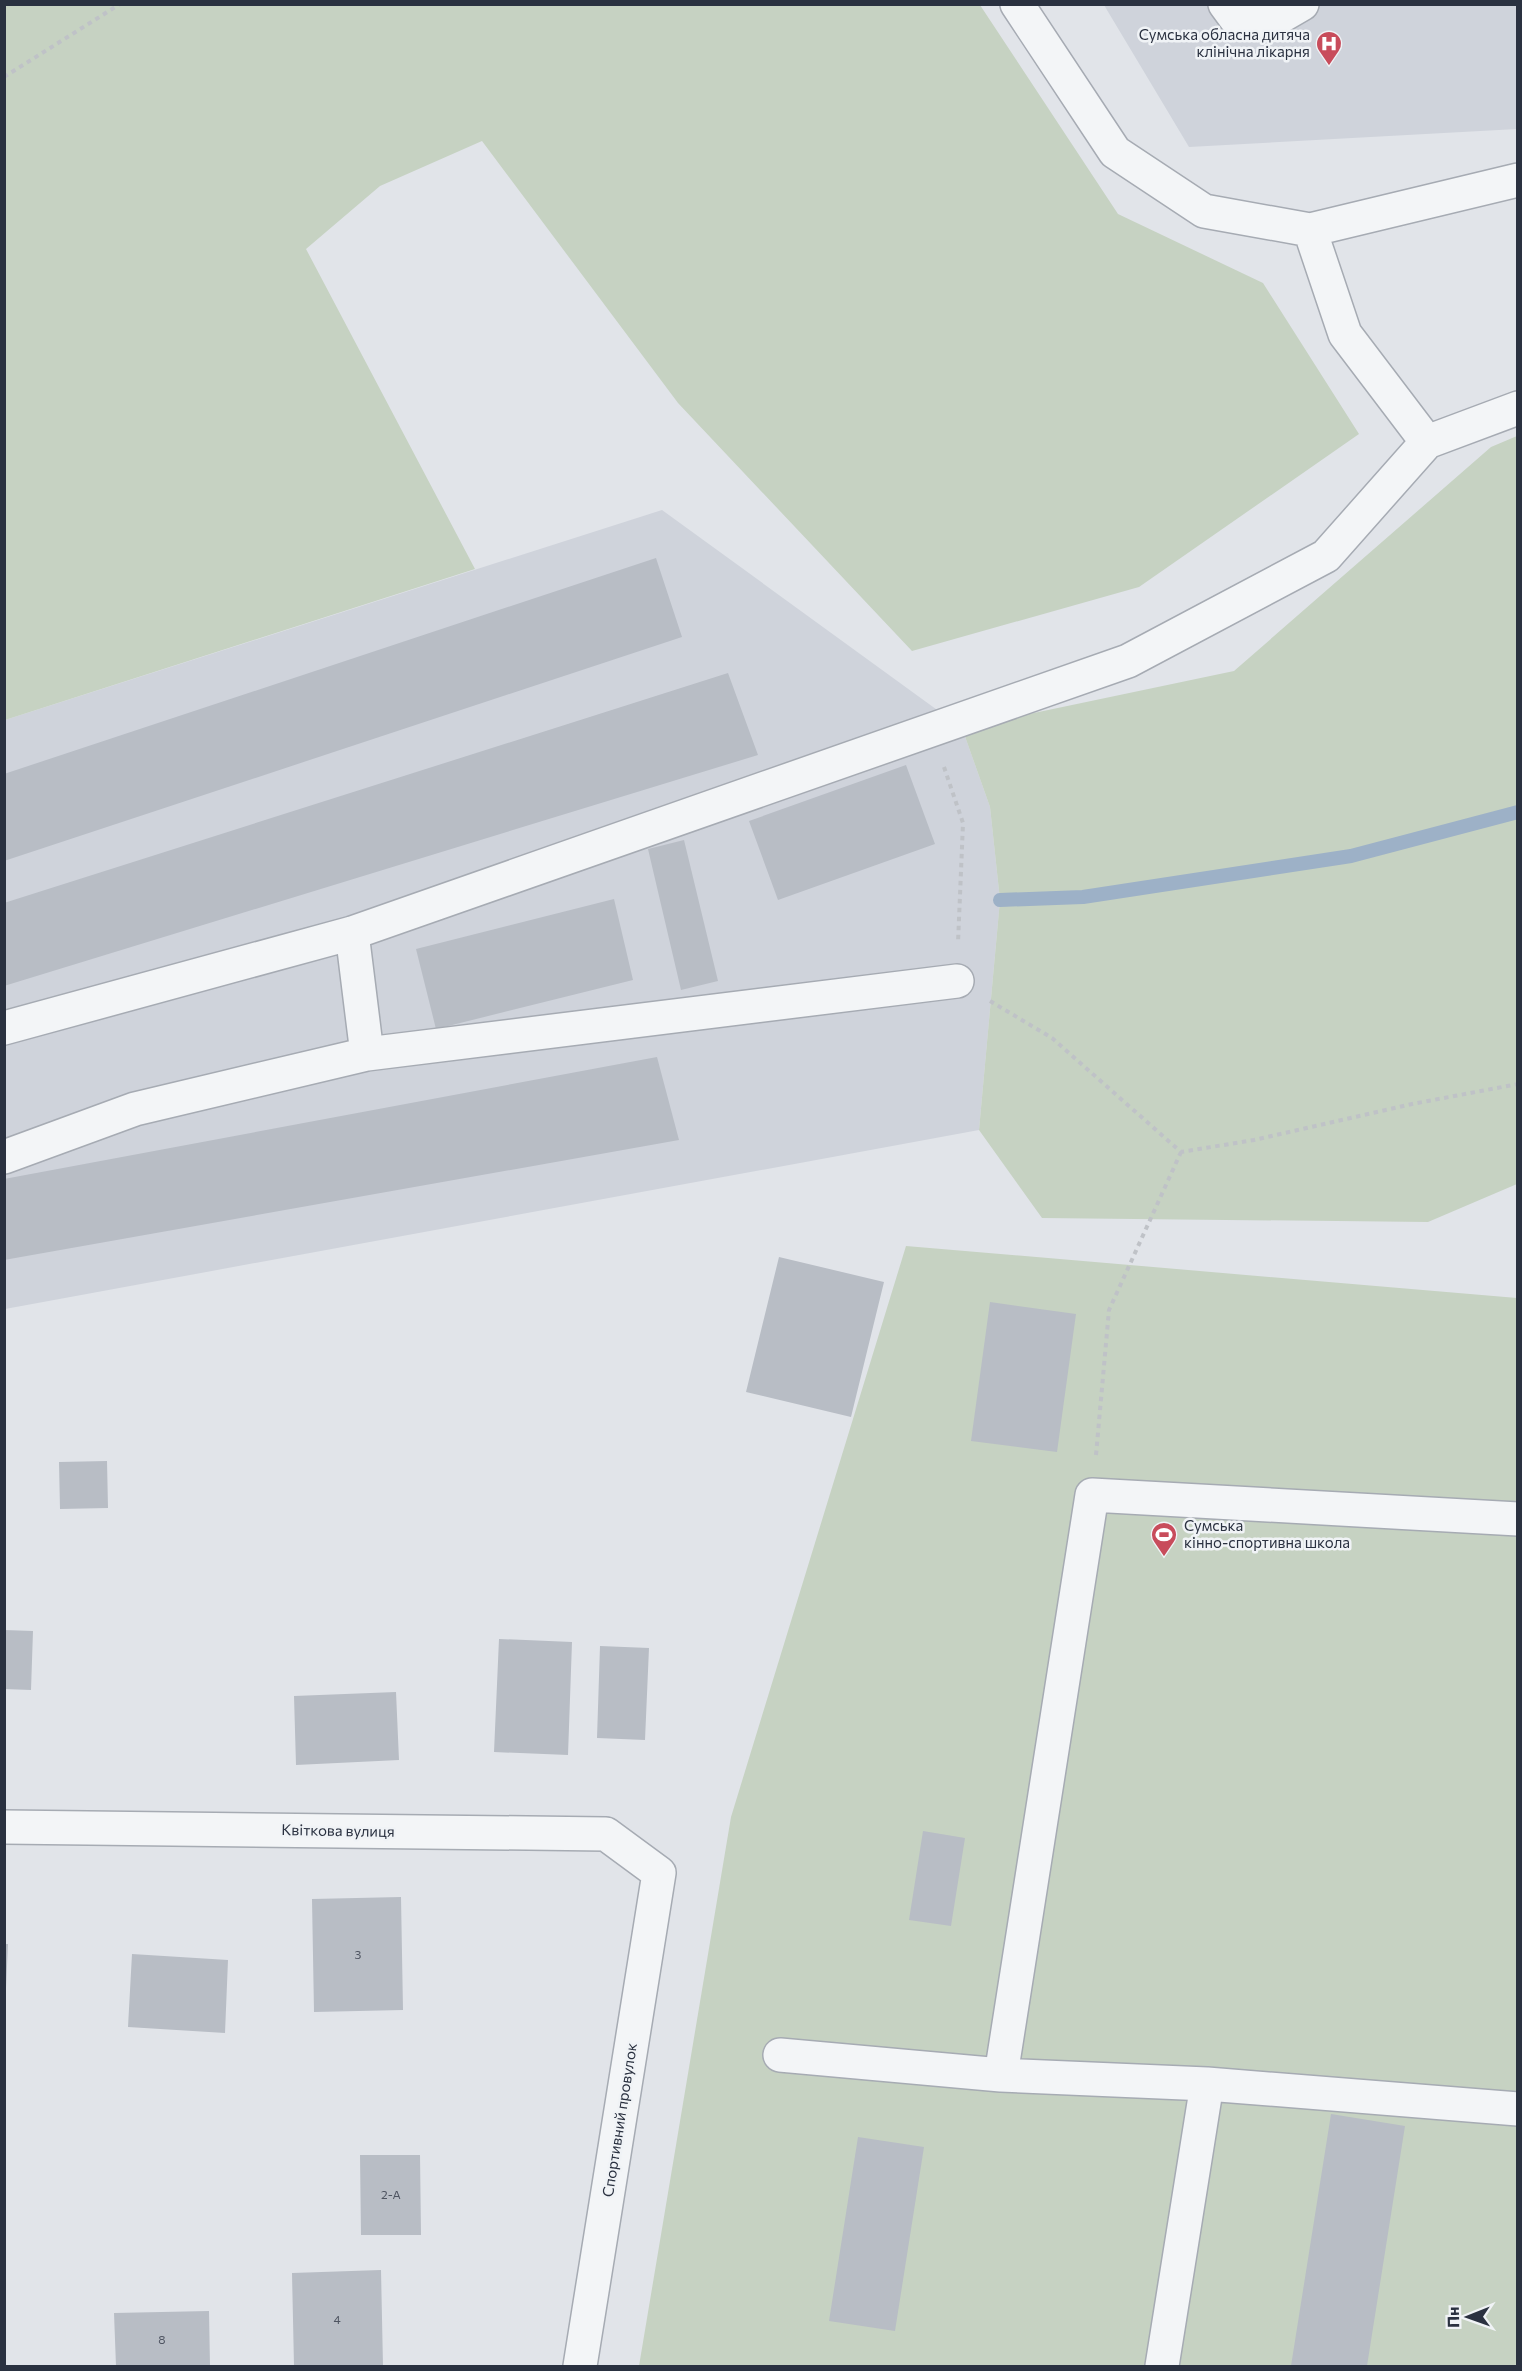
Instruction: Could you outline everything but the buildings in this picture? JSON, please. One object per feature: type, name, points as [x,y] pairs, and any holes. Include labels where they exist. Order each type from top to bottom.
[{"type":"street","points":[[1017,4],[1115,152],[1204,211],[1310,230],[1518,180]]},
{"type":"street","points":[[1225,4],[1236,19],[1271,22],[1302,4]]},
{"type":"street","points":[[1310,230],[1345,334],[1427,442]]},
{"type":"street","points":[[4,1028],[352,933],[1128,660],[1326,556],[1427,442],[1518,408]]},
{"type":"street","points":[[352,933],[368,1054]]},
{"type":"street","points":[[4,1157],[135,1109],[368,1054],[957,981]]},
{"type":"street","points":[[1001,2075],[1092,1495],[1518,1519]]},
{"type":"street","name":"Квіткова вулиця","points":[[4,1827],[606,1834],[659,1872]]},
{"type":"street","name":"Спортивний провулок","points":[[580,2367],[659,1872]]},
{"type":"street","points":[[780,2055],[1001,2075],[1207,2084],[1518,2109]]},
{"type":"street","points":[[1162,2367],[1207,2084]]},
{"type":"path","points":[[4,77],[120,4]]},
{"type":"path","points":[[932,730],[963,823],[957,981],[1052,1038],[1181,1152]]},
{"type":"path","points":[[1181,1152],[1254,1140],[1412,1104],[1518,1084]]},
{"type":"path","points":[[1092,1495],[1109,1310],[1181,1152]]},
{"type":"shaded area","name":"Сумська обласна дитяча клінічна лікарня","points":[[1104,5],[1517,5],[1517,129],[1189,147]]},
{"type":"shaded area","points":[[662,510],[962,728],[990,807],[1000,900],[979,1130],[5,1309],[5,720]]},
{"type":"green space","points":[[5,4],[980,5],[1118,214],[1263,283],[1359,434],[1139,587],[912,651],[678,403],[482,141],[380,186],[306,249],[475,569],[5,720]]},
{"type":"green space","points":[[1517,436],[1517,1184],[1428,1222],[1042,1218],[979,1130],[1000,900],[990,807],[962,728],[1234,671],[1491,447]]},
{"type":"green space","name":"Сумська кінно-спортивна школа","points":[[906,1246],[1517,1298],[1517,2366],[639,2366],[731,1817]]},
{"type":"waterway","points":[[1000,900],[1083,897],[1351,856],[1518,812]]},
{"type":"place","name":"Сумська обласна дитяча клінічна лікарня","points":[[1329,67]]},
{"type":"place","name":"Сумська кінно-спортивна школа","points":[[1164,1558]]}]
